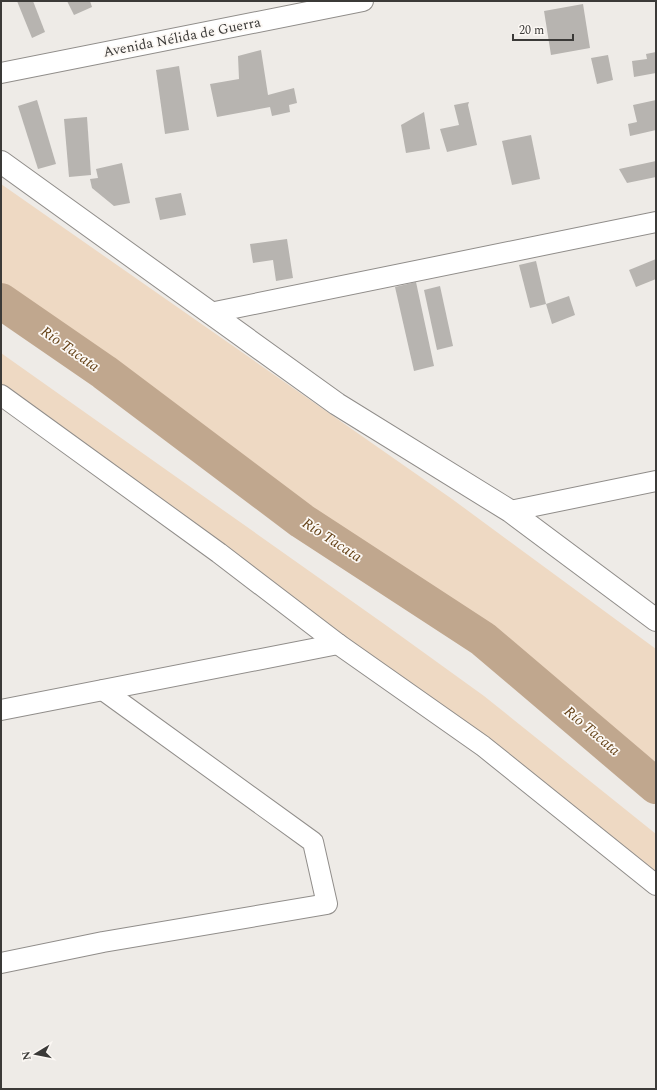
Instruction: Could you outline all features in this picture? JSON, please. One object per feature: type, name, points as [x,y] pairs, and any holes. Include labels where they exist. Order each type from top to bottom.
[{"type":"street","name":"Avenida Nélida de Guerra","points":[[1,73],[337,3],[363,1]]},
{"type":"street","points":[[1,162],[337,404],[510,511],[656,620]]},
{"type":"street","points":[[210,313],[656,222]]},
{"type":"street","points":[[1,395],[219,553],[338,644],[483,746],[656,885]]},
{"type":"street","points":[[510,511],[656,481]]},
{"type":"street","points":[[1,710],[338,644]]},
{"type":"street","points":[[1,962],[103,942],[327,904],[313,842],[103,690]]},
{"type":"shaded area","points":[[1,184],[452,499],[656,649],[656,762],[442,605],[1,287]]},
{"type":"shaded area","points":[[1,353],[484,696],[656,834],[656,875],[497,744],[353,644],[1,389]]},
{"type":"building","points":[[17,1],[33,1],[45,32],[32,38]]},
{"type":"building","points":[[67,1],[90,1],[92,7],[74,15]]},
{"type":"building","points":[[583,4],[590,48],[551,55],[544,11]]},
{"type":"building","points":[[261,50],[268,95],[294,88],[297,103],[289,105],[290,112],[272,116],[270,107],[217,117],[210,84],[239,79],[238,56]]},
{"type":"building","points":[[656,52],[656,73],[634,77],[632,61],[647,59],[646,54]]},
{"type":"building","points":[[608,55],[613,80],[597,84],[591,58]]},
{"type":"building","points":[[179,66],[189,130],[165,134],[156,70]]},
{"type":"building","points":[[37,100],[56,164],[38,169],[18,106]]},
{"type":"building","points":[[656,100],[656,130],[630,136],[628,124],[637,122],[633,105]]},
{"type":"building","points":[[469,102],[468,105],[477,145],[447,152],[440,129],[459,125],[454,105]]},
{"type":"building","points":[[424,112],[430,149],[406,153],[401,125]]},
{"type":"building","points":[[87,117],[91,175],[69,177],[64,119]]},
{"type":"building","points":[[531,135],[540,179],[512,185],[502,141]]},
{"type":"building","points":[[656,161],[656,177],[627,183],[619,169]]},
{"type":"building","points":[[122,163],[130,203],[114,206],[92,188],[90,179],[98,178],[96,169]]},
{"type":"building","points":[[181,193],[186,215],[160,220],[155,198]]},
{"type":"building","points":[[287,239],[293,278],[276,281],[273,260],[253,263],[250,244]]},
{"type":"building","points":[[656,259],[656,279],[636,287],[629,270]]},
{"type":"building","points":[[536,261],[546,304],[530,308],[519,265]]},
{"type":"building","points":[[416,282],[434,366],[414,371],[395,287]]},
{"type":"building","points":[[440,286],[453,346],[437,350],[424,290]]},
{"type":"building","points":[[569,296],[575,315],[552,324],[546,304]]},
{"type":"waterway","name":"Río Tacata","points":[[1,301],[104,372],[302,521],[483,639],[656,786]]}]
